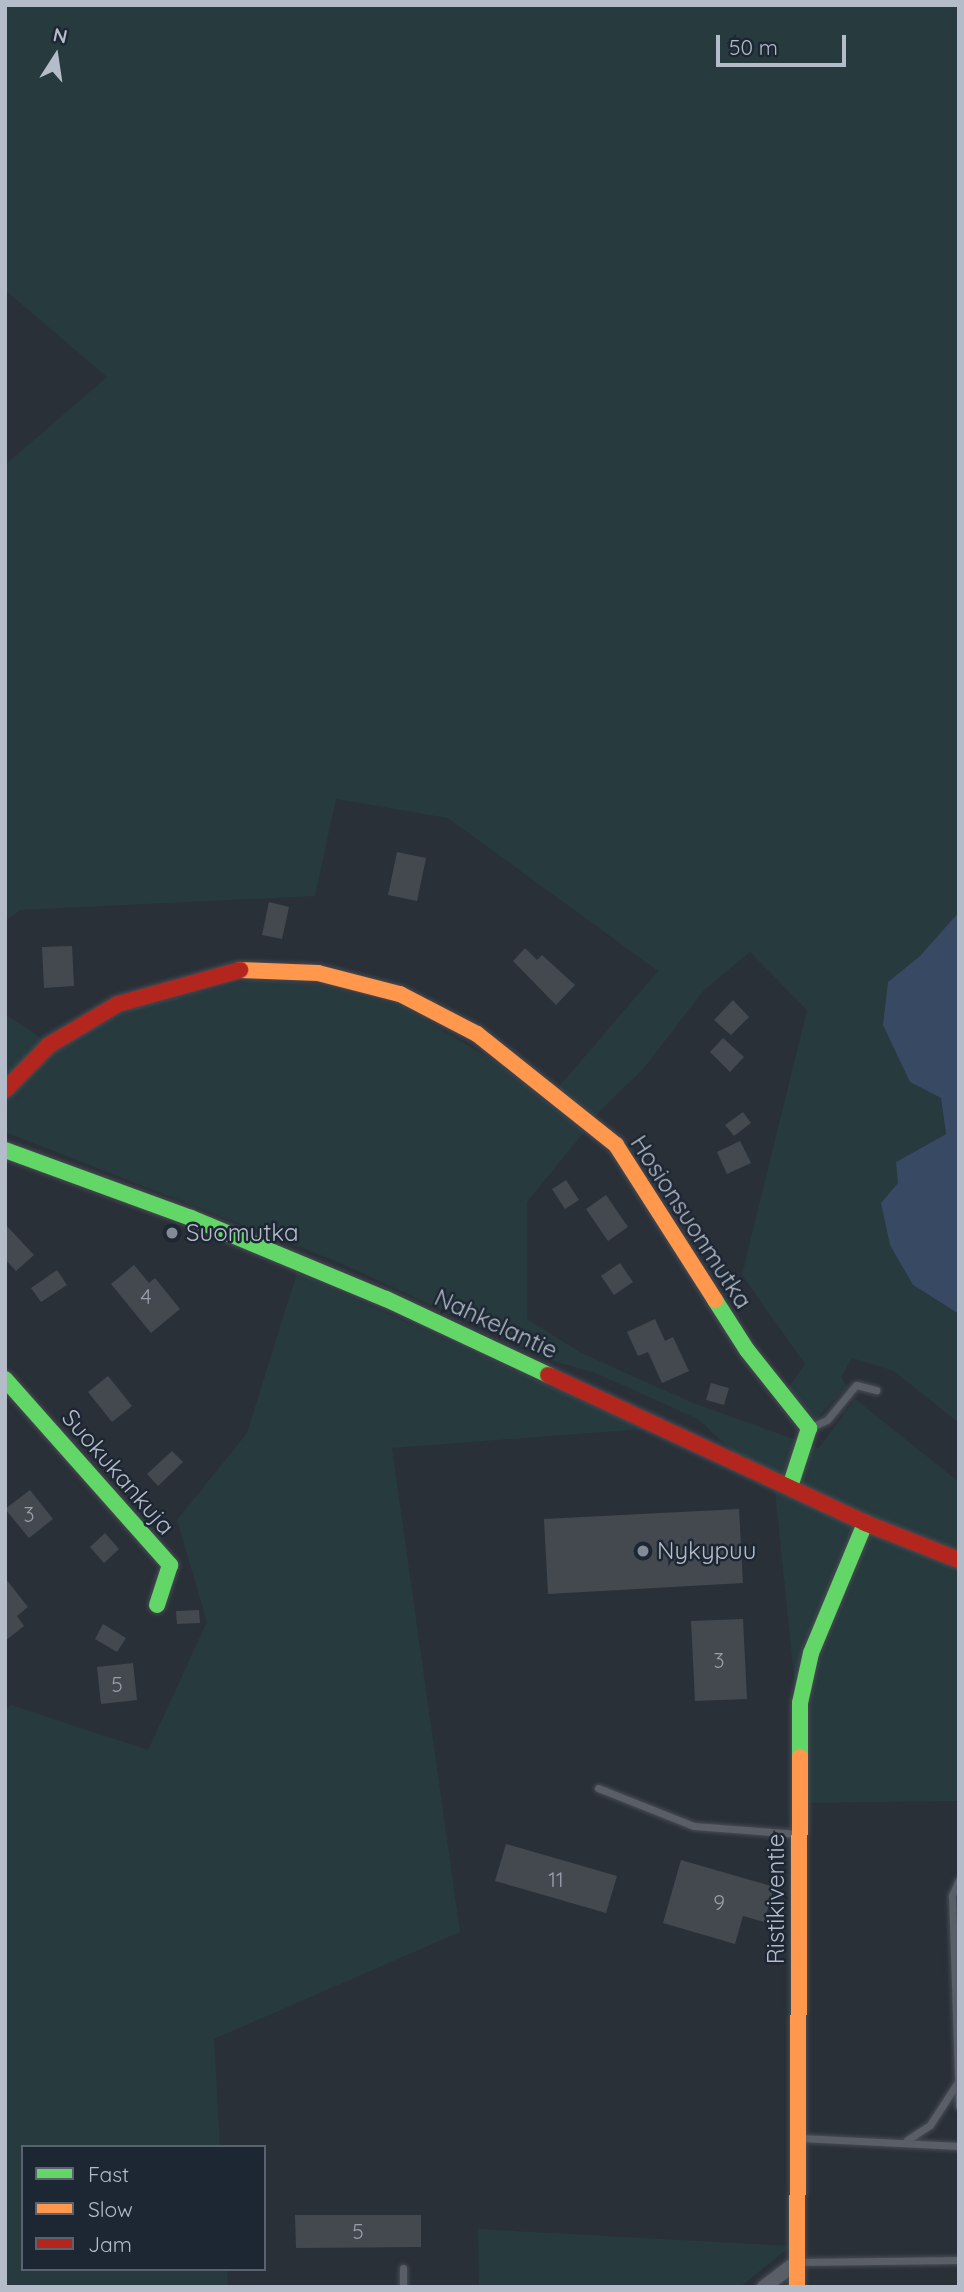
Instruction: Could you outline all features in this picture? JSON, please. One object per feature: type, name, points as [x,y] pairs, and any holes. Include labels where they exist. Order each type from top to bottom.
[{"type":"street","name":"Hosionsuonmutka","points":[[5,1090],[60,1038],[118,1004],[185,982],[248,968],[318,973],[400,994],[477,1034],[616,1145],[747,1350],[809,1428]]},
{"type":"street","name":"Nahkelantie","points":[[5,1150],[191,1218],[386,1299],[865,1523],[959,1560]]},
{"type":"street","name":"Suokukankuja","points":[[5,1379],[170,1564],[158,1605]]},
{"type":"street","points":[[790,1487],[809,1428]]},
{"type":"street","name":"Ristikiventie","points":[[797,2287],[800,1703],[811,1653],[865,1523]]},
{"type":"street","points":[[764,2287],[797,2262]]},
{"type":"lane","points":[[809,1428],[827,1420],[856,1385],[876,1390]]},
{"type":"lane","points":[[598,1787],[694,1826],[723,1832],[799,1834]]},
{"type":"lane","points":[[959,1880],[953,1895],[956,2085],[959,2105]]},
{"type":"lane","points":[[906,2141],[930,2125],[956,2085]]},
{"type":"lane","points":[[797,2138],[906,2141],[959,2146]]},
{"type":"lane","points":[[797,2262],[959,2260]]},
{"type":"lane","points":[[403,2268],[403,2287]]},
{"type":"green space","points":[[5,5],[959,5],[959,912],[920,956],[888,982],[910,1082],[941,1098],[946,1134],[896,1162],[913,1285],[959,1314],[959,1423],[894,1371],[852,1358],[841,1377],[847,1387],[816,1419],[786,1391],[805,1364],[742,1275],[807,1010],[750,952],[704,990],[644,1068],[594,1117],[557,1089],[658,971],[448,818],[336,799],[315,896],[20,910],[5,921],[5,465],[107,377],[5,290]]},
{"type":"green space","points":[[254,979],[316,984],[401,1006],[493,1060],[584,1132],[527,1202],[527,1319],[581,1353],[693,1403],[819,1448],[855,1399],[959,1482],[959,1801],[807,1803],[775,1491],[698,1419],[593,1372],[556,1362],[340,1263],[5,1132],[5,1014],[54,1047],[132,1009]]},
{"type":"green space","points":[[297,1273],[644,1429],[392,1448],[460,1932],[214,2039],[220,2145],[21,2145],[21,2271],[227,2271],[228,2287],[5,2287],[5,1711],[11,1705],[148,1750],[207,1622],[177,1520],[247,1433]]},
{"type":"green space","points":[[478,2229],[791,2246],[740,2287],[479,2287]]},
{"type":"water","points":[[959,912],[959,1314],[913,1285],[890,1245],[881,1203],[898,1183],[896,1162],[946,1134],[941,1098],[910,1082],[883,1025],[888,982],[920,956]]},
{"type":"building","points":[[397,852],[426,858],[417,901],[388,895]]},
{"type":"building","points":[[269,902],[289,907],[282,939],[262,935]]},
{"type":"building","points":[[72,946],[74,986],[44,988],[42,947]]},
{"type":"building","points":[[525,948],[537,960],[542,955],[575,985],[556,1005],[513,961]]},
{"type":"building","points":[[733,1000],[749,1017],[731,1035],[714,1020]]},
{"type":"building","points":[[723,1038],[744,1057],[730,1072],[710,1052]]},
{"type":"building","points":[[743,1112],[751,1123],[734,1136],[725,1125]]},
{"type":"building","points":[[740,1141],[751,1163],[727,1174],[717,1152]]},
{"type":"building","points":[[566,1180],[579,1200],[565,1209],[552,1189]]},
{"type":"building","points":[[606,1195],[628,1227],[608,1241],[586,1209]]},
{"type":"building","points":[[5,1224],[34,1255],[16,1271],[5,1259]]},
{"type":"building","points":[[620,1263],[633,1282],[614,1295],[601,1276]]},
{"type":"building","points":[[134,1265],[149,1283],[155,1278],[180,1309],[151,1333],[111,1284]]},
{"type":"building","points":[[57,1270],[67,1285],[41,1302],[31,1288]]},
{"type":"building","points":[[655,1319],[665,1341],[673,1337],[689,1371],[662,1383],[648,1352],[638,1356],[627,1332]]},
{"type":"building","points":[[108,1376],[132,1406],[112,1422],[88,1392]]},
{"type":"building","points":[[711,1383],[729,1388],[724,1405],[706,1400]]},
{"type":"building","points":[[172,1451],[183,1462],[158,1486],[147,1474]]},
{"type":"building","points":[[30,1490],[53,1519],[29,1538],[5,1509]]},
{"type":"building","name":"Nykypuu","points":[[739,1509],[743,1583],[548,1594],[544,1519]]},
{"type":"building","points":[[105,1533],[119,1549],[104,1563],[90,1547]]},
{"type":"building","points":[[5,1578],[28,1607],[17,1616],[24,1626],[5,1641]]},
{"type":"building","points":[[199,1610],[200,1623],[177,1624],[176,1611]]},
{"type":"building","points":[[743,1619],[747,1699],[695,1701],[691,1621]]},
{"type":"building","points":[[103,1624],[126,1638],[117,1652],[95,1639]]},
{"type":"building","points":[[133,1663],[137,1700],[101,1704],[97,1667]]},
{"type":"building","points":[[506,1844],[617,1876],[606,1913],[495,1881]]},
{"type":"building","points":[[681,1860],[774,1887],[764,1922],[743,1916],[735,1944],[663,1923]]},
{"type":"building","points":[[295,2215],[421,2215],[421,2247],[296,2248]]},
{"type":"traffic: fast","points":[[5,1150],[191,1218],[386,1299],[548,1375]]},
{"type":"traffic: fast","points":[[715,1300],[747,1350],[809,1428],[790,1487]]},
{"type":"traffic: fast","points":[[5,1379],[170,1565],[157,1605]]},
{"type":"traffic: fast","points":[[800,1757],[800,1703],[811,1653],[865,1523]]},
{"type":"traffic: slow","points":[[240,970],[318,973],[400,994],[477,1034],[616,1145],[715,1300]]},
{"type":"traffic: slow","points":[[797,2287],[800,1757]]},
{"type":"traffic: jam","points":[[5,1090],[49,1045],[118,1004],[240,970]]},
{"type":"traffic: jam","points":[[548,1375],[865,1523],[959,1560]]},
{"type":"place","name":"Suomutka","points":[[172,1233]]},
{"type":"place","name":"Nykypuu","points":[[643,1551]]}]
